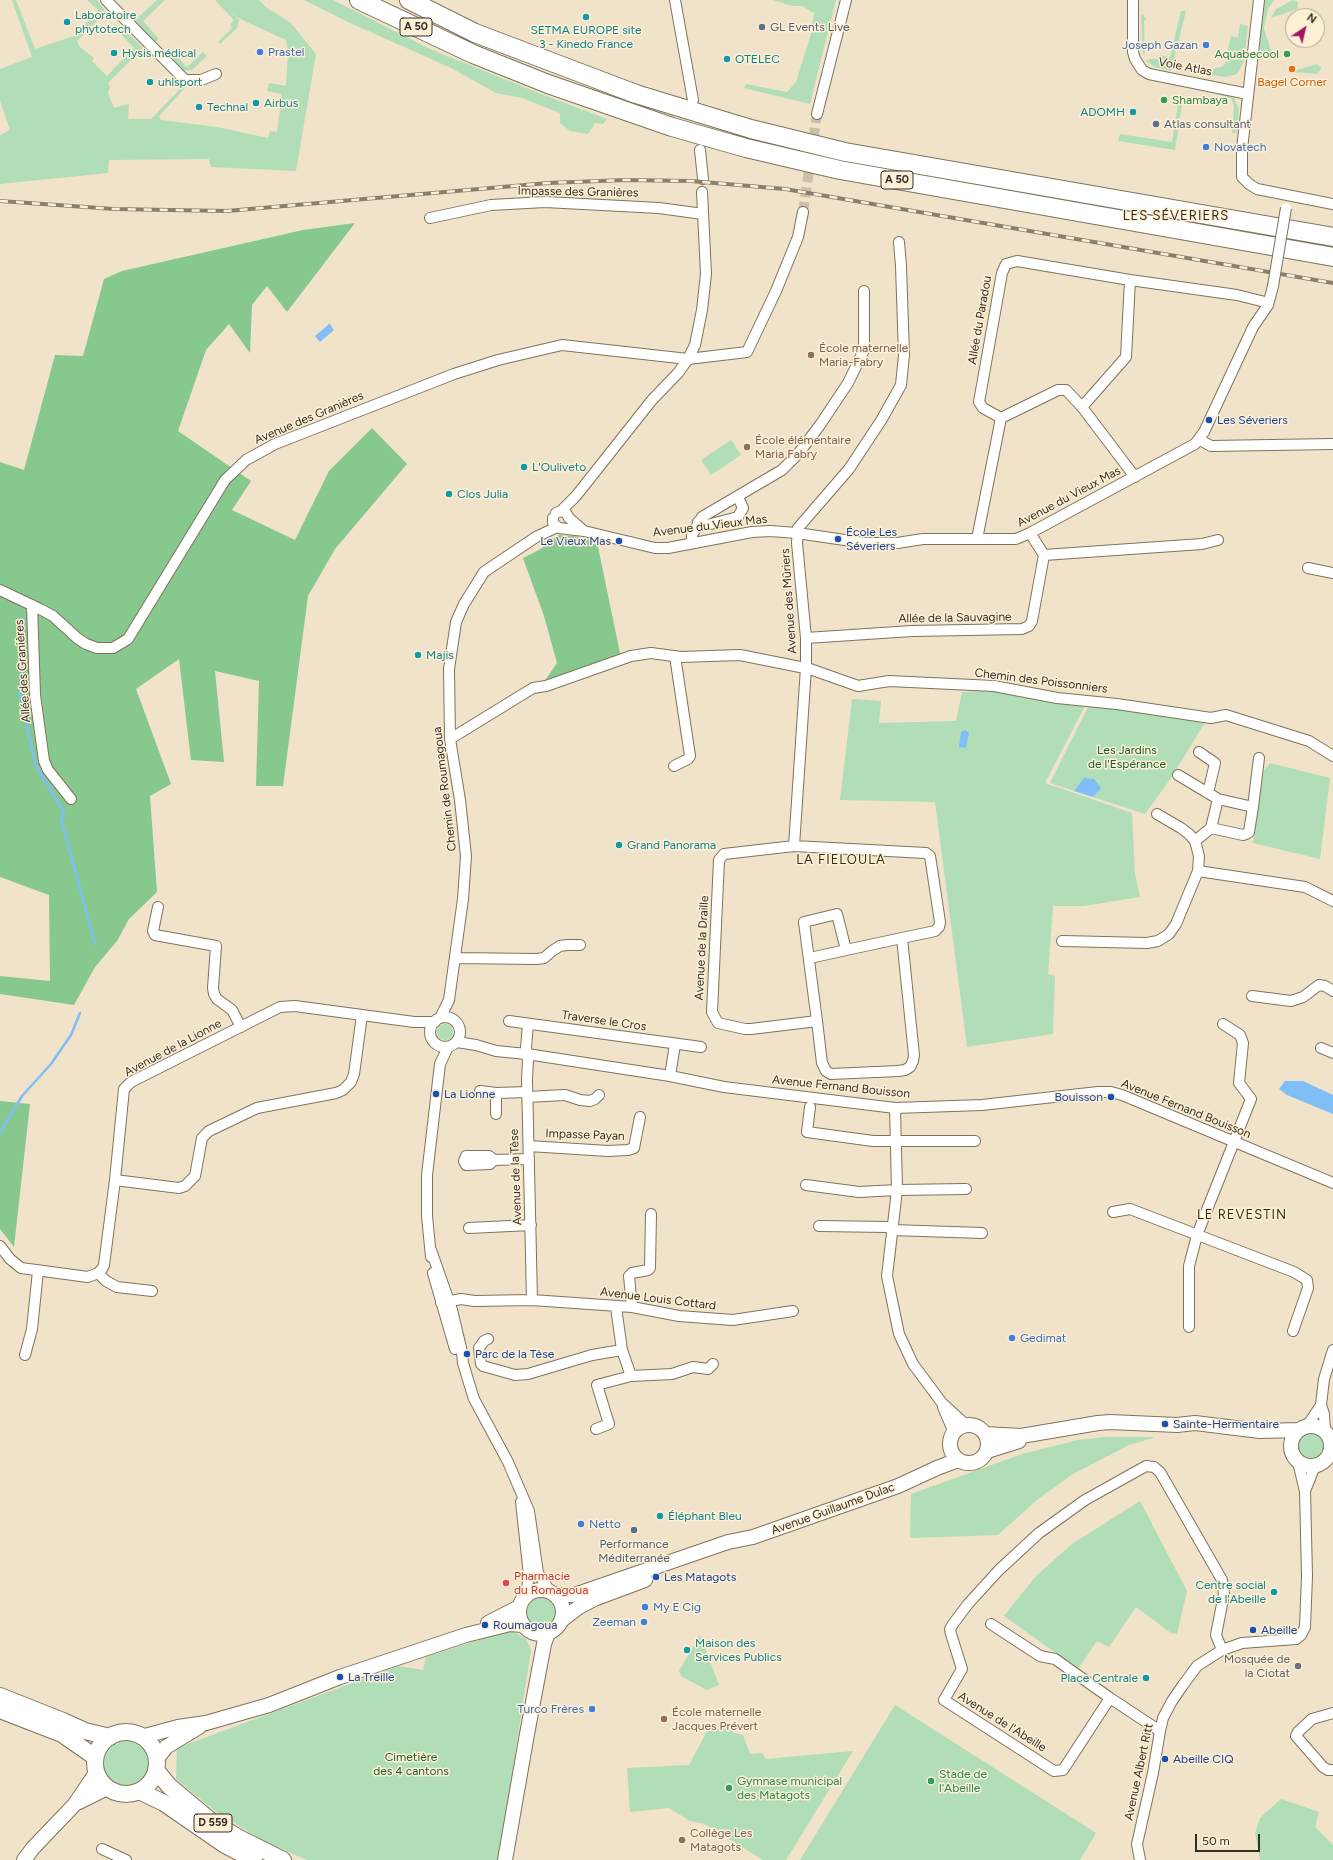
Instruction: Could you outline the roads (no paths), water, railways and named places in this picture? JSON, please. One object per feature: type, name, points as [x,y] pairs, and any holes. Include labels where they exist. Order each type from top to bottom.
[{"type":"highway","name":"A 50","points":[[359,0],[474,54],[548,84],[672,127],[746,148],[840,170],[1333,257]]},
{"type":"highway","name":"A 50","points":[[408,0],[475,33],[636,94],[751,129],[845,152],[1333,237]]},
{"type":"main road","name":"Avenue Guillaume Dulac","points":[[967,1426],[977,1427],[985,1434],[1021,1436],[1098,1423],[1177,1425],[1194,1423],[1260,1431],[1303,1428]]},
{"type":"main road","name":"Avenue Guillaume Dulac","points":[[553,1593],[574,1595],[683,1562],[728,1542],[751,1538],[898,1486],[958,1460],[964,1463],[975,1463],[984,1456],[987,1451],[1015,1442],[1048,1438],[1121,1423]]},
{"type":"main road","name":"Avenue Guillaume Dulac","points":[[1177,1425],[1193,1431],[1271,1438],[1278,1441],[1294,1456]]},
{"type":"main road","points":[[958,1460],[953,1455],[950,1448],[950,1443],[954,1433],[962,1427],[967,1426]]},
{"type":"main road","points":[[1317,1427],[1329,1434],[1331,1455],[1326,1460],[1315,1466],[1303,1465],[1294,1456],[1291,1443],[1294,1436],[1303,1428],[1317,1427]]},
{"type":"main road","points":[[985,1434],[988,1445],[987,1451]]},
{"type":"main road","name":"Avenue Guillaume Dulac","points":[[914,1478],[950,1448]]},
{"type":"main road","name":"Avenue Guillaume Dulac","points":[[562,1620],[579,1607],[594,1599],[683,1562]]},
{"type":"main road","points":[[0,1696],[63,1721],[85,1732],[110,1737],[126,1733],[141,1737],[178,1727],[206,1723],[269,1705],[340,1677],[466,1635],[510,1624],[542,1634],[548,1633],[554,1630],[562,1620],[564,1607],[553,1593],[536,1590],[523,1601],[466,1635]]},
{"type":"main road","points":[[523,1601],[519,1616],[536,1644],[529,1709],[529,1723]]},
{"type":"main road","points":[[505,1860],[529,1723],[544,1644],[548,1633]]},
{"type":"main road","points":[[0,1710],[62,1734],[96,1765],[107,1788],[123,1794],[139,1791],[150,1782],[156,1765],[166,1747],[206,1723]]},
{"type":"main road","points":[[24,1860],[33,1848],[75,1804],[96,1765],[101,1745],[110,1737]]},
{"type":"main road","points":[[141,1737],[153,1749],[156,1765]]},
{"type":"main road","name":"D 559","points":[[156,1765],[169,1786],[212,1822],[239,1838],[283,1860]]},
{"type":"main road","points":[[75,1804],[107,1788]]},
{"type":"main road","name":"D 559","points":[[139,1791],[158,1799],[225,1844],[254,1860]]},
{"type":"main road","points":[[509,1842],[511,1860]]},
{"type":"street","points":[[106,0],[184,80],[201,80],[216,74]]},
{"type":"street","points":[[675,0],[693,100]]},
{"type":"street","points":[[817,114],[846,0]]},
{"type":"street","name":"Voie Atlas","points":[[1133,0],[1134,52],[1135,59],[1142,70],[1149,74],[1248,94]]},
{"type":"street","points":[[1260,0],[1241,162],[1242,177],[1257,189],[1333,204]]},
{"type":"street","points":[[700,150],[703,179]]},
{"type":"street","points":[[566,515],[556,513],[558,524],[568,525],[566,515],[576,496],[652,400],[678,373],[688,359],[699,332],[705,294],[706,274],[702,192]]},
{"type":"street","name":"Avenue du Vieux Mas","points":[[558,524],[655,548],[752,532],[776,531],[865,543],[897,542],[923,539],[1016,539],[1030,534],[1191,448],[1200,440],[1253,327],[1268,305],[1273,286],[1289,195]]},
{"type":"street","name":"Impasse des Granières","points":[[430,218],[491,205],[545,202],[659,208],[703,214]]},
{"type":"street","points":[[688,359],[747,352],[752,345],[776,292],[798,237],[803,212]]},
{"type":"street","points":[[797,533],[800,523],[849,469],[882,419],[901,385],[904,355],[899,242]]},
{"type":"street","name":"Allée du Paradou","points":[[1000,418],[983,408],[979,402],[1002,273],[1006,264],[1017,261],[1130,280],[1237,295],[1265,302],[1268,305]]},
{"type":"street","points":[[1082,407],[1126,358],[1130,280]]},
{"type":"street","points":[[692,543],[692,535],[702,517],[782,470],[798,454],[820,425],[848,383],[864,350],[864,291]]},
{"type":"street","name":"Avenue des Granières","points":[[0,590],[53,616],[76,638],[86,644],[97,648],[113,648],[128,639],[225,480],[246,460],[275,444],[458,373],[498,360],[562,345],[688,359]]},
{"type":"street","points":[[977,539],[1000,418],[1062,389],[1069,391],[1135,477]]},
{"type":"street","points":[[1200,440],[1211,446],[1333,444]]},
{"type":"street","points":[[698,522],[707,525],[738,517],[743,508],[738,497]]},
{"type":"street","name":"Avenue du Vieux Mas","points":[[566,515],[584,531]]},
{"type":"street","name":"Chemin de Roumagoua","points":[[437,1020],[449,1000],[463,899],[466,856],[460,800],[450,739],[449,669],[456,622],[464,604],[484,572],[558,524]]},
{"type":"street","name":"Avenue des Mûriers","points":[[797,533],[806,638],[806,668]]},
{"type":"street","points":[[1030,534],[1044,555],[1202,544],[1218,540]]},
{"type":"street","name":"Allée de la Sauvagine","points":[[806,638],[912,631],[1022,629],[1029,626],[1032,621],[1044,555]]},
{"type":"street","points":[[1308,568],[1333,573]]},
{"type":"street","name":"Allée des Granières","points":[[32,605],[35,695],[44,761],[48,770],[71,799]]},
{"type":"street","name":"Chemin des Poissonniers","points":[[450,739],[533,688],[546,686],[632,656],[651,653],[675,656],[740,655],[806,668],[858,686],[889,681],[994,686],[1058,698],[1117,704],[1211,718],[1226,715],[1309,741],[1333,756]]},
{"type":"street","points":[[674,766],[690,756],[675,656]]},
{"type":"street","points":[[794,846],[806,668]]},
{"type":"street","points":[[1199,752],[1215,763],[1208,793]]},
{"type":"street","points":[[1211,828],[1243,835],[1249,832],[1254,807],[1259,758]]},
{"type":"street","points":[[1178,775],[1218,799],[1254,807]]},
{"type":"street","points":[[1195,841],[1211,828],[1218,799]]},
{"type":"street","points":[[1062,941],[1147,943],[1158,941],[1169,934],[1176,924],[1198,871],[1199,856],[1195,841],[1182,828],[1157,814]]},
{"type":"street","name":"Avenue de la Draille","points":[[810,958],[935,931],[939,928],[940,922],[930,856],[926,853],[794,846],[724,854],[719,860],[712,1012],[718,1023],[745,1029],[817,1021]]},
{"type":"street","points":[[1198,871],[1305,887],[1333,901]]},
{"type":"street","points":[[158,907],[153,931],[155,935],[216,946],[217,949],[213,988],[214,994],[217,999],[232,1010],[241,1027]]},
{"type":"street","points":[[846,950],[837,914],[804,922],[810,958],[822,1063],[826,1071],[831,1074],[905,1070],[910,1067],[914,1055],[902,938]]},
{"type":"street","points":[[455,958],[537,960],[544,958],[560,946],[568,944],[580,945]]},
{"type":"street","points":[[1252,996],[1291,1001],[1303,997],[1319,985],[1325,986],[1333,991]]},
{"type":"street","name":"Chemin de Roumagoua","points":[[449,1000],[455,1021]]},
{"type":"street","name":"Avenue de la Lionne","points":[[98,1273],[104,1265],[115,1180],[124,1089],[131,1082],[280,1007],[286,1006],[414,1022],[437,1020]]},
{"type":"street","points":[[115,1180],[179,1188],[185,1186],[195,1176],[202,1138],[209,1131],[257,1108],[336,1093],[343,1090],[351,1082],[354,1074],[362,1015]]},
{"type":"street","points":[[440,1064],[460,1031],[455,1021],[451,1018],[437,1020],[431,1031],[440,1064],[427,1174],[428,1216],[431,1250],[446,1306],[462,1352],[463,1364],[474,1399],[508,1462],[529,1511],[538,1573],[553,1593]]},
{"type":"street","points":[[414,1022],[434,1040],[452,1044]]},
{"type":"street","name":"Traverse le Cros","points":[[508,1022],[701,1047]]},
{"type":"street","points":[[527,1054],[528,1024]]},
{"type":"street","points":[[1188,1327],[1189,1266],[1197,1235],[1233,1141],[1251,1099],[1239,1083],[1243,1044],[1240,1034],[1223,1024]]},
{"type":"street","name":"Avenue Fernand Bouisson","points":[[460,1031],[476,1045]]},
{"type":"street","name":"Avenue Fernand Bouisson","points":[[452,1044],[476,1045],[496,1051],[527,1054],[670,1076],[724,1087],[895,1108],[982,1105],[1098,1092],[1111,1092],[1122,1095],[1333,1183]]},
{"type":"street","points":[[670,1076],[675,1044]]},
{"type":"street","points":[[1321,1048],[1333,1053]]},
{"type":"street","name":"Avenue de la Tèse","points":[[527,1054],[532,1300]]},
{"type":"street","points":[[480,1091],[496,1094],[565,1095],[580,1100],[590,1101],[599,1095]]},
{"type":"street","points":[[496,1094],[496,1114]]},
{"type":"street","points":[[810,1107],[807,1132],[873,1141],[975,1141]]},
{"type":"street","points":[[895,1108],[897,1190],[887,1276],[899,1334],[913,1364],[942,1403],[967,1426]]},
{"type":"street","name":"Impasse Payan","points":[[529,1146],[608,1151],[628,1150],[634,1148],[640,1117]]},
{"type":"street","points":[[494,1160],[529,1159]]},
{"type":"street","points":[[806,1185],[859,1192],[966,1189]]},
{"type":"street","points":[[1113,1212],[1130,1209],[1294,1272],[1307,1280],[1308,1288],[1293,1331]]},
{"type":"street","points":[[632,1307],[629,1276],[632,1273],[648,1270],[650,1268],[651,1214]]},
{"type":"street","points":[[469,1228],[531,1225]]},
{"type":"street","points":[[819,1226],[888,1227],[892,1230],[982,1233]]},
{"type":"street","points":[[0,1246],[16,1265],[38,1271],[88,1277],[98,1273],[106,1281],[117,1287],[152,1291]]},
{"type":"street","points":[[25,1355],[32,1329],[38,1271]]},
{"type":"street","name":"Avenue Louis Cottard","points":[[446,1306],[471,1301],[532,1300],[632,1307],[679,1316],[734,1320],[793,1311]]},
{"type":"street","points":[[616,1307],[622,1350],[631,1376]]},
{"type":"street","points":[[488,1340],[484,1340],[479,1348],[481,1364],[483,1366],[515,1375],[528,1374],[592,1355],[622,1350]]},
{"type":"street","points":[[1329,1434],[1321,1405],[1324,1379],[1333,1350]]},
{"type":"street","points":[[596,1429],[609,1424],[597,1385],[631,1376],[672,1374],[693,1367],[708,1369],[713,1364]]},
{"type":"street","points":[[942,1403],[954,1433]]},
{"type":"street","points":[[1303,1428],[1321,1405]]},
{"type":"street","name":"Avenue Albert Ritt","points":[[1140,1860],[1137,1844],[1153,1773],[1163,1718],[1172,1701],[1197,1666],[1222,1650],[1242,1643],[1296,1639],[1303,1631],[1305,1622],[1307,1576],[1306,1491],[1294,1456]]},
{"type":"street","name":"Avenue de l'Abeille","points":[[1110,1698],[1064,1770],[1054,1771],[944,1700],[962,1669],[950,1629],[968,1604],[999,1570],[1039,1533],[1085,1500],[1146,1466],[1154,1466],[1160,1472],[1222,1580],[1224,1594],[1216,1635],[1222,1650]]},
{"type":"street","name":"Avenue Albert Ritt","points":[[1306,1491],[1315,1466]]},
{"type":"street","points":[[520,1492],[529,1575],[523,1601]]},
{"type":"street","points":[[991,1624],[1040,1656],[1055,1659],[1160,1731]]},
{"type":"street","points":[[1333,1713],[1312,1719],[1298,1732],[1296,1736],[1323,1767],[1333,1770]]},
{"type":"street","points":[[102,1848],[126,1860]]},
{"type":"water","points":[[329,323],[334,330],[320,342],[315,336]]},
{"type":"water","points":[[965,730],[969,733],[966,748],[959,747],[961,732]]},
{"type":"water","points":[[1084,778],[1094,779],[1101,788],[1093,797],[1074,791]]},
{"type":"water","points":[[1285,1081],[1303,1081],[1333,1095],[1333,1114],[1287,1095],[1279,1089]]},
{"type":"waterway","points":[[24,619],[20,697],[36,766],[64,812],[61,819],[95,944]]},
{"type":"waterway","points":[[0,1133],[22,1096],[51,1064],[71,1035],[80,1013]]},
{"type":"tunnel","points":[[803,212],[817,114]]},
{"type":"railway","points":[[0,201],[114,209],[227,211],[548,183],[625,180],[691,181],[785,189],[1333,283]]},
{"type":"place","name":"SETMA EUROPE site 3 - Kinedo France","points":[[586,17]]},
{"type":"place","name":"Laboratoire phytotech","points":[[67,22]]},
{"type":"place","name":"GL Events Live","points":[[762,27]]},
{"type":"place","name":"Joseph Gazan","points":[[1206,45]]},
{"type":"place","name":"Prastel","points":[[260,52]]},
{"type":"place","name":"Hysis médical","points":[[114,53]]},
{"type":"place","name":"Aquabecool","points":[[1287,54]]},
{"type":"place","name":"OTELEC","points":[[727,59]]},
{"type":"place","name":"Bagel Corner","points":[[1292,69]]},
{"type":"place","name":"uhlsport","points":[[150,82]]},
{"type":"place","name":"Shambaya","points":[[1164,100]]},
{"type":"place","name":"Airbus","points":[[256,103]]},
{"type":"place","name":"Technal","points":[[199,107]]},
{"type":"place","name":"ADOMH","points":[[1133,112]]},
{"type":"place","name":"Atlas consultant","points":[[1156,124]]},
{"type":"place","name":"Novatech","points":[[1206,147]]},
{"type":"place","name":"École maternelle Maria-Fabry","points":[[811,355]]},
{"type":"place","name":"Les Séveriers","points":[[1209,420]]},
{"type":"place","name":"École élémentaire Maria Fabry","points":[[747,447]]},
{"type":"place","name":"L'Ouliveto","points":[[524,467]]},
{"type":"place","name":"Clos Julia","points":[[449,494]]},
{"type":"place","name":"École Les Séveriers","points":[[838,539]]},
{"type":"place","name":"Le Vieux Mas","points":[[619,541]]},
{"type":"place","name":"Majis","points":[[418,655]]},
{"type":"place","name":"Grand Panorama","points":[[619,845]]},
{"type":"place","name":"La Lionne","points":[[436,1094]]},
{"type":"place","name":"Bouisson","points":[[1111,1097]]},
{"type":"place","name":"Gedimat","points":[[1012,1338]]},
{"type":"place","name":"Parc de la Tèse","points":[[467,1354]]},
{"type":"place","name":"Sainte-Hermentaire","points":[[1165,1424]]},
{"type":"place","name":"Éléphant Bleu","points":[[660,1516]]},
{"type":"place","name":"Netto","points":[[581,1524]]},
{"type":"place","name":"Performance Méditerranée","points":[[634,1530]]},
{"type":"place","name":"Les Matagots","points":[[656,1577]]},
{"type":"place","name":"Pharmacie du Romagoua","points":[[506,1583]]},
{"type":"place","name":"Centre social de l'Abeille","points":[[1274,1592]]},
{"type":"place","name":"My E Cig","points":[[645,1607]]},
{"type":"place","name":"Zeeman","points":[[644,1622]]},
{"type":"place","name":"Roumagoua","points":[[485,1625]]},
{"type":"place","name":"Abeille","points":[[1253,1630]]},
{"type":"place","name":"Maison des Services Publics","points":[[687,1650]]},
{"type":"place","name":"Mosquée de la Ciotat","points":[[1298,1666]]},
{"type":"place","name":"La Treille","points":[[340,1677]]},
{"type":"place","name":"Place Centrale","points":[[1146,1678]]},
{"type":"place","name":"Turco Frères","points":[[592,1709]]},
{"type":"place","name":"École maternelle Jacques Prévert","points":[[664,1719]]},
{"type":"place","name":"Abeille CIQ","points":[[1165,1759]]},
{"type":"place","name":"Stade de l'Abeille","points":[[931,1781]]},
{"type":"place","name":"Gymnase municipal des Matagots","points":[[729,1788]]},
{"type":"place","name":"Collège Les Matagots","points":[[682,1840]]},
{"type":"district","name":"LES SÉVERIERS","points":[[1176,216]]},
{"type":"district","name":"LA FIELOULA","points":[[841,860]]},
{"type":"district","name":"LE REVESTIN","points":[[1242,1215]]},
{"type":"park label","name":"Les Jardins de l'Espérance","points":[[1127,757]]},
{"type":"park label","name":"Cimetière des 4 cantons","points":[[411,1764]]}]
